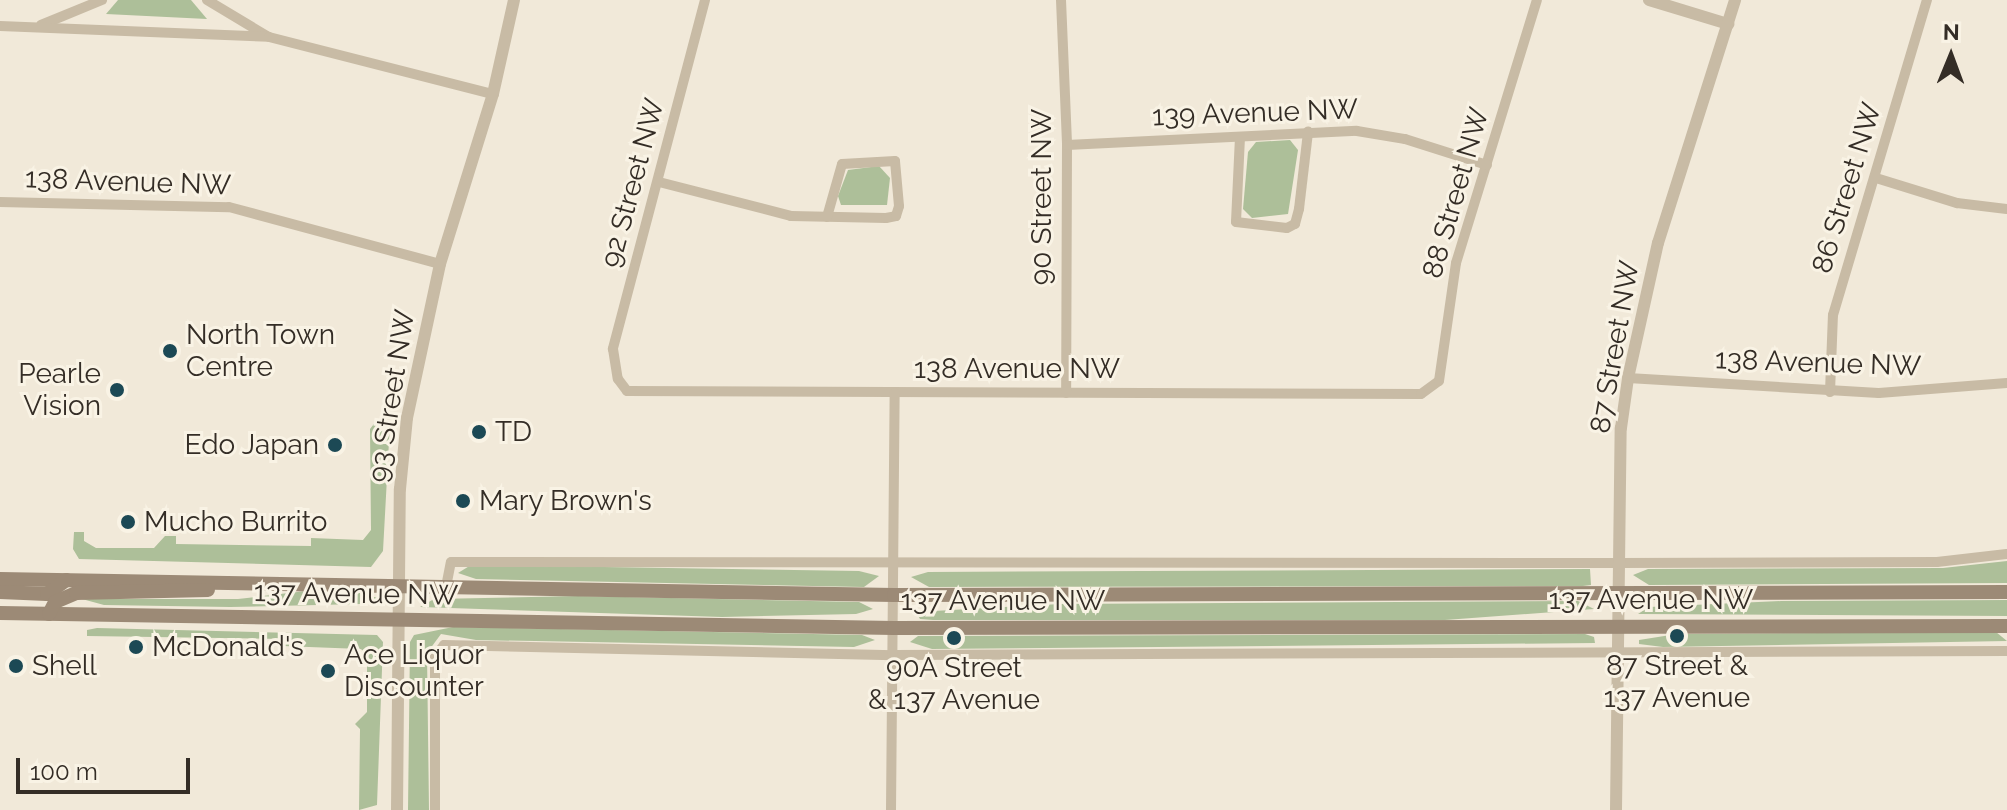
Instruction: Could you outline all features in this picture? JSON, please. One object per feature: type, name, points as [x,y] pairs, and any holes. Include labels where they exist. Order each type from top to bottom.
[{"type":"main road","name":"137 Avenue NW","points":[[0,579],[894,595],[2007,592]]},
{"type":"main road","points":[[0,592],[47,594],[66,580]]},
{"type":"main road","points":[[49,614],[55,602],[76,593],[161,594],[277,583]]},
{"type":"main road","name":"137 Avenue NW","points":[[0,613],[894,628],[2006,627]]},
{"type":"street","points":[[35,27],[102,0]]},
{"type":"street","points":[[207,0],[269,37]]},
{"type":"street","name":"93 Street NW","points":[[397,810],[399,621],[407,418],[440,264],[493,94],[514,0]]},
{"type":"street","name":"92 Street NW","points":[[618,379],[613,349],[705,0]]},
{"type":"street","name":"90 Street NW","points":[[1061,0],[1067,145],[1066,393]]},
{"type":"street","name":"88 Street NW","points":[[1421,394],[1439,381],[1456,263],[1537,0]]},
{"type":"street","points":[[1649,0],[1728,24]]},
{"type":"street","name":"87 Street NW","points":[[1616,810],[1621,428],[1628,378],[1658,243],[1735,0]]},
{"type":"street","name":"86 Street NW","points":[[1830,392],[1833,315],[1927,0]]},
{"type":"street","points":[[0,26],[269,37],[493,94]]},
{"type":"street","name":"139 Avenue NW","points":[[1067,145],[1357,131],[1405,139],[1487,165]]},
{"type":"street","points":[[1240,137],[1236,222],[1287,228],[1295,224],[1299,209],[1308,132]]},
{"type":"street","points":[[659,182],[791,216],[827,217],[896,216],[899,171],[895,161],[842,164],[827,217]]},
{"type":"street","points":[[1876,178],[1957,203],[2007,209]]},
{"type":"street","name":"138 Avenue NW","points":[[0,202],[229,207],[440,264]]},
{"type":"street","name":"138 Avenue NW","points":[[1628,378],[1830,392],[2007,383]]},
{"type":"street","name":"138 Avenue NW","points":[[618,379],[627,391],[1421,394]]},
{"type":"street","points":[[891,810],[895,393]]},
{"type":"street","name":"137 Avenue NW","points":[[446,587],[451,562],[895,566],[1937,562],[2007,554]]},
{"type":"street","name":"137 Avenue NW","points":[[435,810],[435,657],[444,645],[894,655],[1616,655],[2007,651]]},
{"type":"green space","points":[[118,0],[191,0],[207,19],[106,14]]},
{"type":"green space","points":[[1290,140],[1298,150],[1288,214],[1252,218],[1243,209],[1248,152],[1256,142]]},
{"type":"green space","points":[[879,166],[890,178],[887,205],[841,205],[838,196],[848,170]]},
{"type":"green space","points":[[377,420],[390,423],[383,551],[371,567],[79,559],[73,549],[74,532],[84,532],[84,541],[96,548],[154,548],[165,536],[176,536],[176,544],[311,546],[311,538],[363,540],[371,530],[370,429]]},
{"type":"green space","points":[[2007,561],[2007,583],[1649,585],[1633,575],[1648,569],[1943,568]]},
{"type":"green space","points":[[471,565],[859,571],[879,576],[864,587],[476,579],[458,573]]},
{"type":"green space","points":[[1590,569],[1591,585],[1583,586],[929,587],[911,577],[928,572]]},
{"type":"green space","points":[[306,591],[364,593],[377,598],[360,604],[230,607],[104,605],[82,599],[238,599]]},
{"type":"green space","points":[[578,596],[859,602],[873,609],[856,614],[722,617],[420,607],[434,599]]},
{"type":"green space","points":[[2007,600],[2007,616],[1638,614],[1649,607],[1781,601]]},
{"type":"green space","points":[[1578,601],[1594,609],[1445,620],[933,620],[920,619],[916,612],[1060,604]]},
{"type":"green space","points":[[453,627],[862,635],[875,640],[854,647],[476,640],[441,634],[427,653],[429,810],[408,810],[410,642],[414,635]]},
{"type":"green space","points":[[87,630],[377,635],[383,642],[377,805],[359,810],[360,729],[355,724],[367,712],[367,655],[361,649],[283,646],[283,639],[87,636]]},
{"type":"green space","points":[[1996,632],[2007,641],[1663,647],[1639,644],[1639,640],[1677,634]]},
{"type":"green space","points":[[1585,634],[1594,637],[1595,643],[932,649],[910,642],[918,636]]},
{"type":"place","name":"North Town Centre","points":[[170,351]]},
{"type":"place","name":"Pearle Vision","points":[[117,390]]},
{"type":"place","name":"TD","points":[[479,432]]},
{"type":"place","name":"Edo Japan","points":[[335,445]]},
{"type":"place","name":"Mary Brown's","points":[[463,501]]},
{"type":"place","name":"Mucho Burrito","points":[[128,522]]},
{"type":"place","name":"87 Street & 137 Avenue","points":[[1677,636]]},
{"type":"place","name":"90A Street & 137 Avenue","points":[[954,638]]},
{"type":"place","name":"McDonald's","points":[[136,647]]},
{"type":"place","name":"Shell","points":[[16,666]]},
{"type":"place","name":"Ace Liquor Discounter","points":[[328,671]]}]
